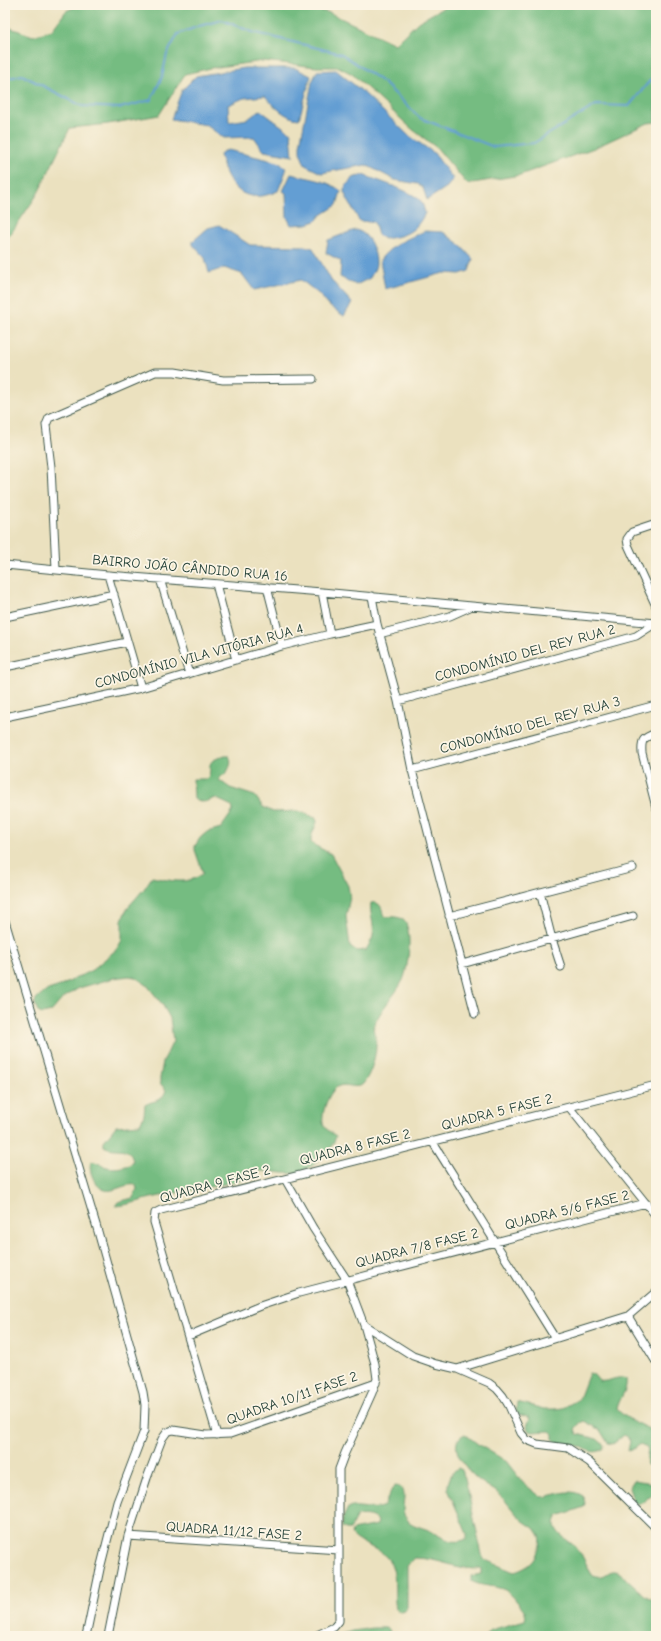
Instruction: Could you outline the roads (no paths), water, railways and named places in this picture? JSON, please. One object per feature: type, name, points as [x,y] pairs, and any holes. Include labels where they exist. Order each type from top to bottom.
[{"type":"street","points":[[56,569],[51,466],[46,425],[49,418],[155,372],[174,372],[223,380],[313,379]]},
{"type":"street","points":[[656,524],[632,532],[627,539],[628,545],[656,606]]},
{"type":"street","name":"BAIRRO JOÃO CÂNDIDO RUA 16","points":[[5,565],[108,575],[372,596],[471,607],[656,623]]},
{"type":"street","points":[[108,575],[141,688]]},
{"type":"street","points":[[160,579],[189,674]]},
{"type":"street","points":[[216,584],[236,660]]},
{"type":"street","points":[[267,587],[282,646]]},
{"type":"street","points":[[322,592],[330,634]]},
{"type":"street","points":[[5,617],[114,594]]},
{"type":"street","points":[[372,596],[379,634],[398,701],[412,770],[475,1014]]},
{"type":"street","points":[[379,634],[450,616],[471,607]]},
{"type":"street","name":"CONDOMÍNIO DEL REY RUA 2","points":[[398,701],[636,636],[656,623]]},
{"type":"street","name":"CONDOMÍNIO VILA VITÓRIA RUA 4","points":[[5,717],[141,688],[282,646],[377,624]]},
{"type":"street","points":[[5,667],[127,642]]},
{"type":"street","name":"CONDOMÍNIO DEL REY RUA 3","points":[[412,770],[656,705]]},
{"type":"street","points":[[656,733],[643,739],[641,745],[656,807]]},
{"type":"street","points":[[449,916],[633,868]]},
{"type":"street","points":[[540,892],[561,967]]},
{"type":"street","points":[[462,964],[633,916]]},
{"type":"street","points":[[5,921],[97,1228],[141,1385],[145,1406],[144,1431],[117,1502],[100,1569],[86,1636]]},
{"type":"street","name":"QUADRA 5 FASE 2","points":[[432,1142],[656,1085]]},
{"type":"street","points":[[569,1107],[656,1216]]},
{"type":"street","points":[[432,1142],[555,1338]]},
{"type":"street","name":"QUADRA 8 FASE 2","points":[[285,1179],[432,1142]]},
{"type":"street","points":[[285,1179],[313,1228],[347,1280],[364,1325],[376,1369],[376,1383],[339,1469],[340,1617],[338,1623],[334,1627],[315,1636]]},
{"type":"street","name":"QUADRA 9 FASE 2","points":[[188,1336],[154,1222],[154,1216],[161,1210],[285,1179]]},
{"type":"street","name":"QUADRA 5/6 FASE 2","points":[[494,1242],[646,1203]]},
{"type":"street","name":"QUADRA 7/8 FASE 2","points":[[188,1336],[278,1299],[494,1242]]},
{"type":"street","points":[[456,1369],[628,1316],[656,1292]]},
{"type":"street","points":[[628,1316],[656,1362]]},
{"type":"street","points":[[364,1325],[413,1356],[456,1369],[489,1383],[497,1389],[509,1406],[524,1438],[537,1444],[573,1450],[594,1466],[656,1528]]},
{"type":"street","points":[[188,1336],[217,1435]]},
{"type":"street","name":"QUADRA 10/11 FASE 2","points":[[108,1636],[128,1536],[149,1471],[164,1434],[173,1430],[192,1434],[230,1434],[376,1383]]},
{"type":"street","name":"QUADRA 11/12 FASE 2","points":[[128,1536],[339,1550]]},
{"type":"water","points":[[244,68],[295,68],[311,76],[299,119],[284,114],[265,96],[244,98],[228,105],[229,122],[248,119],[260,110],[291,133],[293,156],[264,151],[254,137],[224,138],[206,125],[171,119],[182,90],[196,76]]},
{"type":"water","points":[[336,70],[363,92],[408,135],[434,153],[453,179],[447,187],[427,200],[423,188],[418,184],[395,180],[366,165],[321,173],[305,165],[300,152],[300,145],[312,82],[317,71]]},
{"type":"water","points":[[228,150],[278,162],[285,167],[286,171],[278,191],[266,195],[256,196],[247,195],[239,191],[233,185],[223,167],[220,155],[222,152]]},
{"type":"water","points":[[291,174],[329,184],[341,191],[337,205],[320,216],[316,221],[307,224],[291,225],[287,217],[286,193],[283,191]]},
{"type":"water","points":[[363,175],[410,193],[421,201],[425,213],[413,229],[404,235],[384,239],[378,235],[374,222],[359,221],[344,192],[352,178]]},
{"type":"water","points":[[219,225],[250,245],[304,246],[313,248],[331,280],[352,303],[344,316],[329,306],[320,295],[301,280],[254,290],[242,274],[224,268],[209,273],[205,258],[193,245],[193,241],[208,228]]},
{"type":"water","points":[[355,230],[364,234],[368,238],[376,258],[375,269],[370,278],[356,285],[340,277],[341,261],[326,253],[328,240]]},
{"type":"water","points":[[425,231],[443,232],[459,244],[473,259],[469,271],[460,274],[444,273],[385,289],[380,260],[394,246]]},
{"type":"waterway","points":[[5,79],[22,75],[82,106],[120,108],[151,100],[162,77],[167,54],[178,34],[199,26],[222,20],[252,32],[342,54],[384,83],[420,118],[494,147],[534,143],[596,105],[629,106],[652,78],[656,76]]}]
